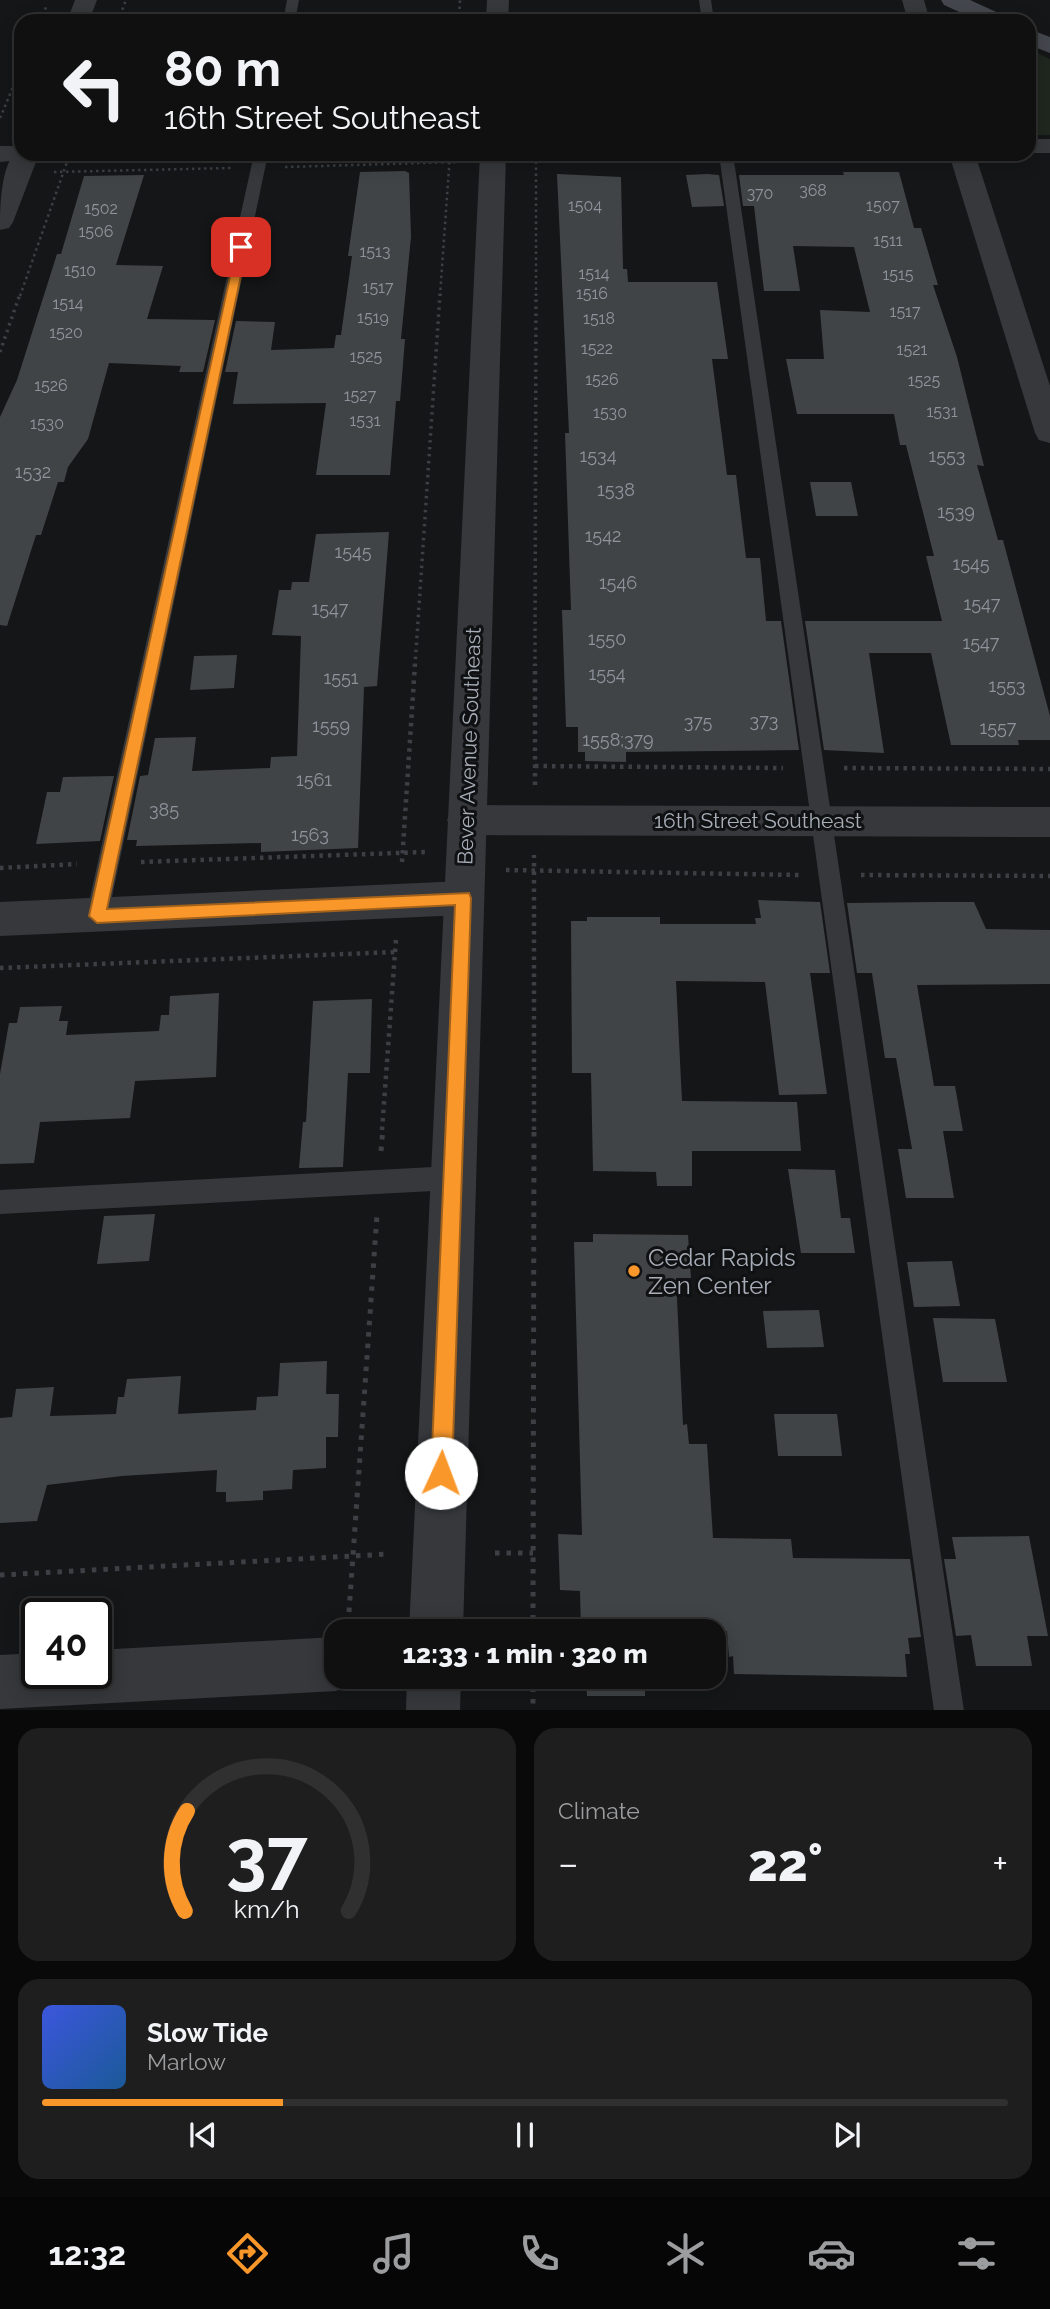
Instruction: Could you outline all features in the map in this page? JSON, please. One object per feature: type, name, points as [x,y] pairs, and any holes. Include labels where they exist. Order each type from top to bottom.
[{"type":"main road","points":[[952,0],[982,14]]},
{"type":"street","points":[[0,222],[23,161]]},
{"type":"street","name":"Bever Avenue Southeast","points":[[436,1619],[493,161]]},
{"type":"street","points":[[963,161],[1050,433]]},
{"type":"street","name":"16th Street Southeast","points":[[466,820],[1050,822]]},
{"type":"street","points":[[0,919],[463,898]]},
{"type":"street","points":[[0,1682],[324,1665]]},
{"type":"street","points":[[433,1710],[434,1689]]},
{"type":"lane","points":[[97,916],[259,161]]},
{"type":"lane","points":[[727,161],[949,1710]]},
{"type":"lane","points":[[0,1202],[452,1178]]},
{"type":"path","points":[[0,118],[14,85]]},
{"type":"path","points":[[401,873],[450,161]]},
{"type":"path","points":[[535,793],[536,161]]},
{"type":"path","points":[[0,352],[67,162]]},
{"type":"path","points":[[533,1619],[534,842]]},
{"type":"path","points":[[0,867],[427,852]]},
{"type":"path","points":[[506,870],[534,873],[1050,876]]},
{"type":"path","points":[[349,1612],[397,928]]},
{"type":"path","points":[[0,968],[395,952]]},
{"type":"path","points":[[0,1575],[390,1553]]},
{"type":"path","points":[[495,1553],[533,1553]]},
{"type":"path","points":[[531,1709],[532,1689]]},
{"type":"shaded area","points":[[1036,52],[1050,59],[1050,135],[1036,135]]},
{"type":"building","points":[[360,172],[409,173],[411,237],[401,339],[405,339],[400,401],[396,401],[390,475],[316,475],[326,403],[233,404],[238,372],[225,372],[236,321],[275,322],[271,350],[334,348],[336,335],[341,335],[352,256],[348,256]]},
{"type":"building","points":[[843,172],[899,172],[914,228],[921,228],[938,285],[933,285],[957,357],[984,466],[977,465],[998,540],[1003,540],[1050,716],[1050,740],[1018,740],[1019,745],[951,745],[931,653],[869,653],[884,753],[824,750],[805,621],[942,621],[926,556],[934,556],[906,445],[900,445],[894,414],[797,414],[786,359],[824,359],[820,310],[870,312],[854,247],[793,246],[800,291],[764,291],[754,206],[743,206],[739,175],[844,175]]},
{"type":"building","points":[[557,174],[621,177],[623,269],[627,269],[628,282],[717,282],[728,359],[712,359],[727,475],[736,475],[746,558],[760,558],[766,621],[781,621],[799,750],[626,752],[626,762],[585,761],[585,752],[578,752],[578,727],[566,727],[562,610],[571,610],[565,433],[569,433]]},
{"type":"building","points":[[144,175],[116,265],[163,266],[147,319],[215,320],[203,372],[179,372],[181,366],[109,363],[88,439],[68,467],[64,482],[58,482],[41,535],[36,535],[7,626],[0,625],[0,417],[17,380],[57,254],[61,254],[84,176]]},
{"type":"building","points":[[686,175],[719,175],[724,206],[692,207]]},
{"type":"building","points":[[810,482],[851,482],[858,516],[816,516]]},
{"type":"building","points":[[389,532],[377,686],[364,687],[358,848],[261,852],[261,843],[136,846],[137,840],[127,840],[140,776],[148,775],[155,738],[196,737],[192,771],[270,768],[271,757],[297,756],[301,636],[272,635],[279,590],[291,590],[292,582],[309,582],[316,534]]},
{"type":"building","points":[[237,655],[234,688],[190,690],[194,656]]},
{"type":"building","points":[[114,776],[100,841],[36,844],[47,792],[60,792],[63,777]]},
{"type":"building","points":[[758,900],[820,902],[830,973],[810,973],[827,1094],[779,1095],[765,982],[676,981],[682,1101],[797,1102],[801,1151],[692,1151],[692,1186],[657,1186],[656,1172],[593,1171],[591,1073],[572,1073],[571,921],[587,921],[587,917],[660,917],[660,924],[756,924],[755,918],[761,918]]},
{"type":"building","points":[[974,902],[986,929],[1050,930],[1050,984],[917,985],[934,1086],[955,1086],[963,1131],[943,1131],[954,1198],[906,1198],[898,1149],[912,1149],[896,1058],[885,1058],[872,973],[857,973],[847,903]]},
{"type":"building","points":[[219,993],[216,1077],[135,1081],[130,1118],[40,1122],[34,1163],[0,1164],[0,1074],[9,1023],[17,1023],[20,1007],[62,1006],[59,1021],[68,1021],[66,1035],[159,1031],[161,1015],[169,1015],[170,996]]},
{"type":"building","points":[[372,999],[370,1073],[348,1073],[343,1167],[299,1168],[303,1122],[306,1122],[313,1001]]},
{"type":"building","points":[[788,1169],[835,1170],[841,1218],[850,1218],[855,1253],[801,1253]]},
{"type":"building","points":[[155,1214],[149,1261],[97,1264],[104,1216]]},
{"type":"building","points":[[593,1234],[688,1235],[691,1278],[676,1278],[683,1425],[687,1424],[689,1444],[707,1444],[713,1538],[791,1539],[793,1558],[910,1559],[921,1637],[908,1638],[910,1654],[905,1654],[907,1677],[734,1674],[733,1656],[729,1657],[726,1619],[581,1619],[580,1591],[560,1590],[558,1534],[582,1535],[574,1242],[593,1242]]},
{"type":"building","points":[[952,1261],[960,1306],[914,1307],[907,1262]]},
{"type":"building","points":[[819,1310],[824,1347],[767,1348],[763,1311]]},
{"type":"building","points":[[933,1318],[995,1319],[1007,1382],[943,1382]]},
{"type":"building","points":[[327,1361],[326,1394],[339,1394],[338,1437],[326,1437],[326,1468],[293,1470],[292,1489],[263,1491],[263,1500],[226,1502],[226,1492],[216,1492],[217,1470],[122,1476],[47,1485],[37,1521],[0,1523],[0,1418],[12,1417],[16,1389],[54,1387],[50,1416],[116,1414],[118,1397],[124,1397],[127,1379],[181,1376],[178,1414],[256,1410],[257,1397],[278,1396],[280,1363]]},
{"type":"building","points":[[774,1414],[837,1414],[842,1456],[778,1456]]},
{"type":"building","points":[[1029,1536],[1048,1636],[1027,1636],[1032,1666],[976,1666],[971,1635],[956,1636],[944,1559],[956,1559],[952,1537]]},
{"type":"building","points":[[587,1689],[645,1689],[645,1696],[587,1696]]},
{"type":"place","name":"Cedar Rapids Zen Center","points":[[634,1271]]},
{"type":"route","points":[[241,247],[97,916],[463,898],[441,1473]]}]
